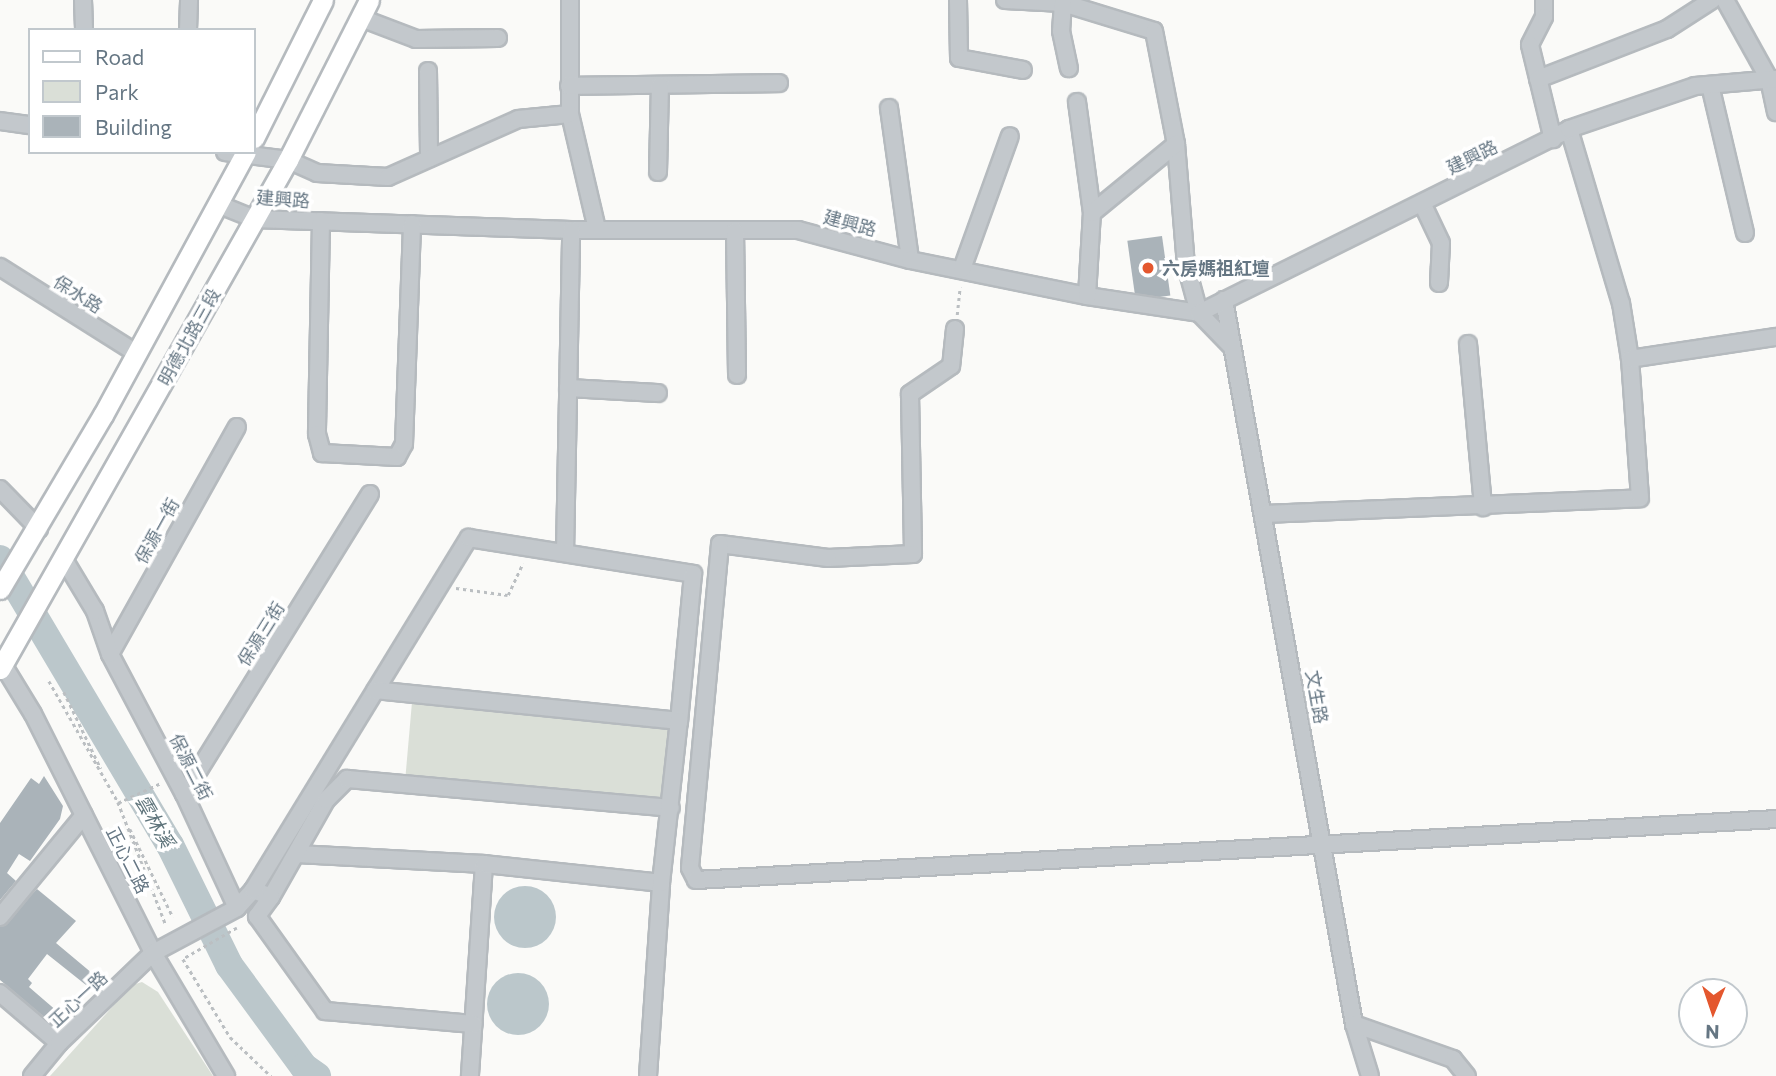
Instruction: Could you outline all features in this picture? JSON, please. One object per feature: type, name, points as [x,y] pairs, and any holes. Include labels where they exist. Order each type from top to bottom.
[{"type":"main road","points":[[256,125],[323,0]]},
{"type":"main road","name":"明德北路三段","points":[[1,665],[65,561],[288,160],[365,9]]},
{"type":"main road","points":[[0,589],[39,529],[220,205],[241,154]]},
{"type":"street","points":[[83,0],[83,28]]},
{"type":"street","points":[[188,28],[189,0]]},
{"type":"street","points":[[570,0],[570,114],[597,229]]},
{"type":"street","points":[[958,0],[959,58],[1023,70]]},
{"type":"street","points":[[1005,0],[1063,3],[1154,31],[1176,144],[1186,265],[1199,313],[1232,347]]},
{"type":"street","points":[[1544,0],[1544,17],[1530,45],[1553,139]]},
{"type":"street","points":[[1538,79],[1668,29],[1712,0]]},
{"type":"street","points":[[1725,0],[1773,79],[1776,112]]},
{"type":"street","points":[[1063,3],[1061,31],[1069,68]]},
{"type":"street","points":[[365,9],[416,39],[498,38]]},
{"type":"street","points":[[428,71],[429,158]]},
{"type":"street","name":"建興路","points":[[220,205],[254,219],[571,230],[798,230],[910,260],[1087,296],[1199,313],[1569,129],[1710,85],[1773,79]]},
{"type":"street","points":[[569,86],[779,83]]},
{"type":"street","points":[[658,172],[660,85]]},
{"type":"street","points":[[1710,85],[1745,233]]},
{"type":"street","points":[[1077,102],[1092,213],[1087,296]]},
{"type":"street","points":[[889,108],[910,260]]},
{"type":"street","points":[[256,152],[288,160],[317,173],[388,177],[518,119],[570,114]]},
{"type":"street","points":[[0,121],[28,125]]},
{"type":"street","points":[[1266,514],[1640,498],[1630,359],[1620,303],[1569,129]]},
{"type":"street","points":[[962,270],[1010,136]]},
{"type":"street","points":[[1092,213],[1176,144]]},
{"type":"street","points":[[1422,203],[1441,243],[1439,283]]},
{"type":"street","points":[[321,221],[317,434],[322,453],[397,457],[404,444],[412,224]]},
{"type":"street","points":[[565,553],[571,230]]},
{"type":"street","points":[[735,230],[737,375]]},
{"type":"street","name":"保水路","points":[[0,267],[136,353]]},
{"type":"street","name":"文生路","points":[[1224,300],[1266,514],[1354,1024],[1370,1076]]},
{"type":"street","points":[[955,329],[951,366],[910,394],[913,554],[828,558],[720,544],[690,868],[696,880],[1776,819]]},
{"type":"street","points":[[1630,359],[1776,337]]},
{"type":"street","points":[[1468,344],[1483,506]]},
{"type":"street","points":[[568,388],[658,393]]},
{"type":"street","name":"保源一街","points":[[110,654],[237,427]]},
{"type":"street","points":[[0,489],[39,529]]},
{"type":"street","name":"保源三街","points":[[184,794],[370,494]]},
{"type":"street","points":[[156,952],[232,910],[253,890],[470,538],[693,574],[671,808],[661,883],[648,1076]]},
{"type":"street","name":"保源二街","points":[[65,561],[95,611],[110,654],[184,794],[232,910]]},
{"type":"street","name":"正心二路","points":[[1,665],[33,714],[156,952],[226,1076]]},
{"type":"street","points":[[376,690],[680,721]]},
{"type":"street","points":[[473,1024],[325,1011],[257,916],[297,854],[326,800],[347,779],[671,808]]},
{"type":"street","points":[[0,917],[84,816]]},
{"type":"street","points":[[297,854],[484,864],[661,883]]},
{"type":"street","points":[[470,1076],[484,864]]},
{"type":"street","points":[[253,890],[271,897]]},
{"type":"street","name":"正心一路","points":[[33,1076],[60,1043],[156,952]]},
{"type":"street","points":[[0,993],[60,1043]]},
{"type":"street","points":[[1354,1024],[1453,1059],[1467,1076]]},
{"type":"path","points":[[955,329],[962,270]]},
{"type":"path","points":[[440,586],[508,595],[531,548]]},
{"type":"path","points":[[49,681],[118,802],[166,925]]},
{"type":"path","points":[[64,692],[173,917]]},
{"type":"path","points":[[118,802],[160,784]]},
{"type":"path","points":[[237,928],[183,959],[230,1037],[271,1076]]},
{"type":"green space","points":[[412,702],[675,725],[669,798],[406,775]]},
{"type":"green space","points":[[142,982],[158,992],[213,1076],[50,1076],[132,985]]},
{"type":"shaded area","points":[[525,886],[547,895],[556,917],[547,939],[525,948],[503,939],[494,917],[503,895]]},
{"type":"shaded area","points":[[518,973],[540,982],[549,1004],[540,1026],[518,1035],[496,1026],[487,1004],[496,982]]},
{"type":"building","name":"六房媽祖紅壇","points":[[1162,236],[1170,295],[1136,300],[1127,241]]},
{"type":"building","points":[[44,776],[63,806],[60,819],[30,861],[19,854],[7,873],[16,881],[0,900],[0,823],[31,778],[39,784]]},
{"type":"building","points":[[37,889],[76,921],[56,943],[99,979],[91,989],[47,954],[28,979],[32,983],[29,987],[58,1012],[50,1022],[0,980],[0,927]]},
{"type":"waterway","name":"雲林溪","points":[[0,559],[170,845],[229,965],[304,1067],[317,1076]]},
{"type":"place","name":"六房媽祖紅壇","points":[[1148,268]]}]
